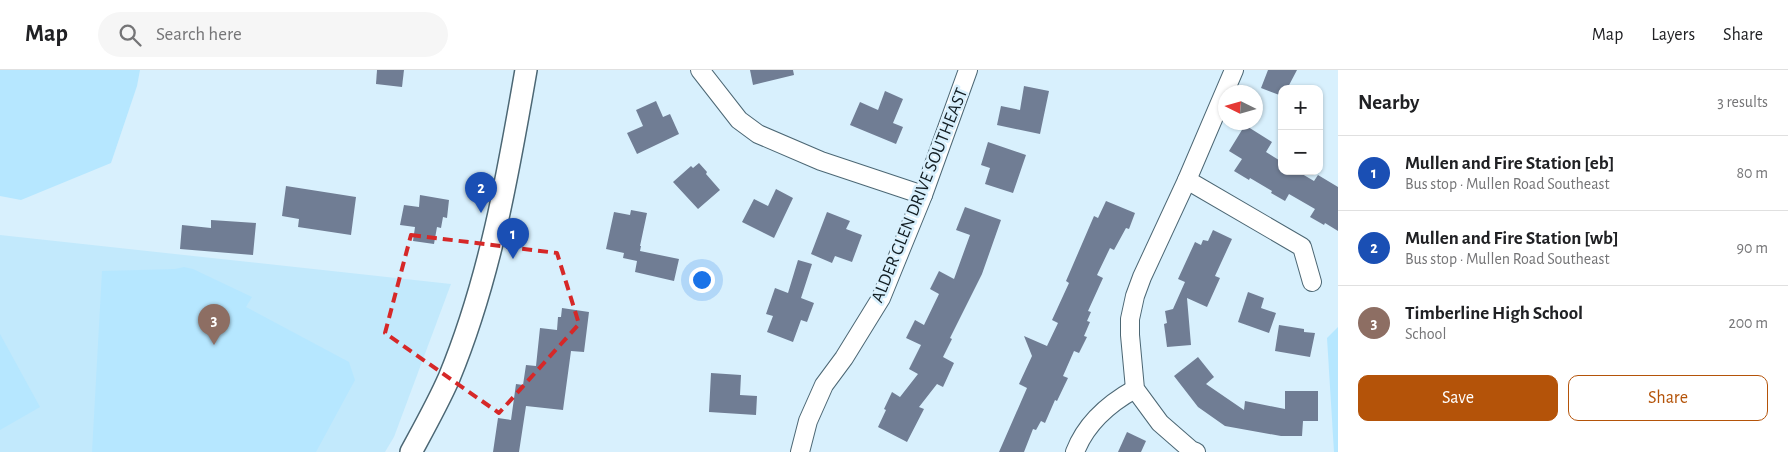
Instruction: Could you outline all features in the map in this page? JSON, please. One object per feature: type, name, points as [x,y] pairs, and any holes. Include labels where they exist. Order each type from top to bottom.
[{"type":"street","points":[[411,452],[448,379],[460,350],[485,270],[502,202],[526,70]]},
{"type":"street","points":[[700,70],[739,120],[758,134],[821,161],[923,195]]},
{"type":"street","name":"ALDER GLEN DRIVE SOUTHEAST","points":[[800,452],[808,422],[824,385],[844,358],[881,298],[923,195],[968,70]]},
{"type":"street","points":[[1196,452],[1160,422],[1135,389],[1130,319],[1135,296],[1142,277],[1187,180],[1234,70]]},
{"type":"street","points":[[1187,180],[1302,247],[1312,282]]},
{"type":"street","points":[[1075,452],[1079,441],[1099,414],[1135,389]]},
{"type":"highlighted area","points":[[411,235],[557,253],[579,324],[499,413],[385,333]]},
{"type":"shaded area","points":[[0,70],[140,70],[137,86],[111,163],[21,200],[0,196]]},
{"type":"shaded area","points":[[0,235],[451,284],[394,437],[385,452],[0,452]]},
{"type":"shaded area","points":[[184,267],[193,269],[252,297],[246,307],[349,362],[355,380],[316,452],[92,452],[102,271],[175,269]]},
{"type":"shaded area","points":[[1338,327],[1338,452],[1334,452],[1327,338]]},
{"type":"shaded area","points":[[0,334],[40,407],[0,430]]},
{"type":"building","points":[[377,70],[404,70],[402,87],[376,84]]},
{"type":"building","points":[[750,70],[793,70],[794,75],[753,85]]},
{"type":"building","points":[[1268,70],[1297,70],[1289,85],[1278,85],[1278,94],[1263,89],[1262,85]]},
{"type":"building","points":[[1024,86],[1049,91],[1040,134],[997,125],[1001,106],[1020,110]]},
{"type":"building","points":[[885,91],[903,99],[893,123],[903,127],[896,144],[850,125],[860,102],[878,110]]},
{"type":"building","points":[[656,101],[663,117],[670,114],[679,134],[637,154],[627,133],[643,126],[636,110]]},
{"type":"building","points":[[1242,130],[1253,130],[1272,142],[1266,152],[1278,160],[1278,175],[1304,175],[1314,181],[1318,175],[1338,187],[1338,231],[1310,217],[1315,209],[1289,194],[1285,201],[1250,178],[1249,180],[1234,171],[1242,159],[1229,151]]},
{"type":"building","points":[[988,142],[1026,155],[1013,193],[985,184],[990,168],[981,165]]},
{"type":"building","points":[[699,163],[720,190],[698,209],[673,182],[691,166],[693,168]]},
{"type":"building","points":[[286,186],[356,197],[351,235],[298,227],[299,219],[282,216]]},
{"type":"building","points":[[776,189],[793,198],[774,238],[742,222],[754,199],[768,206]]},
{"type":"building","points":[[420,195],[449,200],[447,218],[443,217],[441,228],[437,227],[434,244],[413,241],[415,227],[400,225],[404,205],[419,207]]},
{"type":"building","points":[[1106,201],[1135,213],[1129,229],[1126,228],[1114,250],[1110,248],[1097,275],[1103,278],[1088,311],[1091,312],[1087,321],[1090,322],[1084,336],[1087,337],[1079,353],[1074,351],[1063,376],[1068,378],[1057,401],[1055,400],[1045,423],[1041,421],[1036,430],[1033,429],[1024,452],[999,452],[1027,388],[1019,384],[1032,356],[1024,336],[1047,346],[1058,323],[1052,320],[1069,283],[1066,281],[1094,216],[1098,218]]},
{"type":"building","points":[[965,207],[1001,220],[982,274],[950,338],[952,339],[943,357],[954,363],[943,387],[937,384],[919,407],[924,409],[907,442],[878,427],[892,392],[900,397],[918,374],[909,369],[921,345],[906,338],[915,320],[924,325],[939,294],[930,289],[939,271],[954,279],[970,235],[956,230]]},
{"type":"building","points":[[631,210],[647,213],[640,251],[679,259],[674,281],[635,272],[637,261],[623,258],[624,253],[606,249],[614,212],[630,215]]},
{"type":"building","points":[[827,212],[850,221],[846,229],[862,235],[852,262],[835,256],[832,263],[811,254]]},
{"type":"building","points":[[211,220],[256,223],[253,255],[180,249],[182,225],[211,228]]},
{"type":"building","points":[[1213,230],[1232,239],[1215,276],[1220,278],[1207,307],[1187,298],[1191,345],[1167,347],[1164,324],[1167,323],[1165,311],[1173,309],[1185,282],[1178,279],[1195,242],[1201,245],[1203,240],[1208,241]]},
{"type":"building","points":[[798,260],[812,264],[801,298],[814,303],[807,322],[801,320],[793,342],[767,332],[773,316],[766,314],[775,288],[788,293]]},
{"type":"building","points":[[1248,292],[1264,298],[1261,308],[1276,313],[1269,333],[1238,322]]},
{"type":"building","points":[[562,308],[589,312],[584,352],[571,351],[563,410],[526,406],[519,452],[493,452],[498,418],[511,420],[516,384],[523,385],[526,365],[536,366],[540,328],[557,330],[558,317],[561,317]]},
{"type":"building","points":[[1279,325],[1304,329],[1304,332],[1315,333],[1310,357],[1275,351]]},
{"type":"building","points":[[1198,357],[1214,377],[1206,384],[1244,410],[1245,401],[1285,409],[1285,391],[1318,391],[1318,421],[1303,421],[1302,436],[1281,436],[1225,426],[1198,407],[1174,376]]},
{"type":"building","points":[[711,373],[741,375],[740,395],[757,396],[756,415],[709,412]]},
{"type":"building","points":[[1127,432],[1146,441],[1141,452],[1118,452]]},
{"type":"place","name":"Mullen and Fire Station [wb]","points":[[481,213]]},
{"type":"place","name":"Mullen and Fire Station [eb]","points":[[513,259]]},
{"type":"place","name":"Timberline High School","points":[[214,345]]}]
